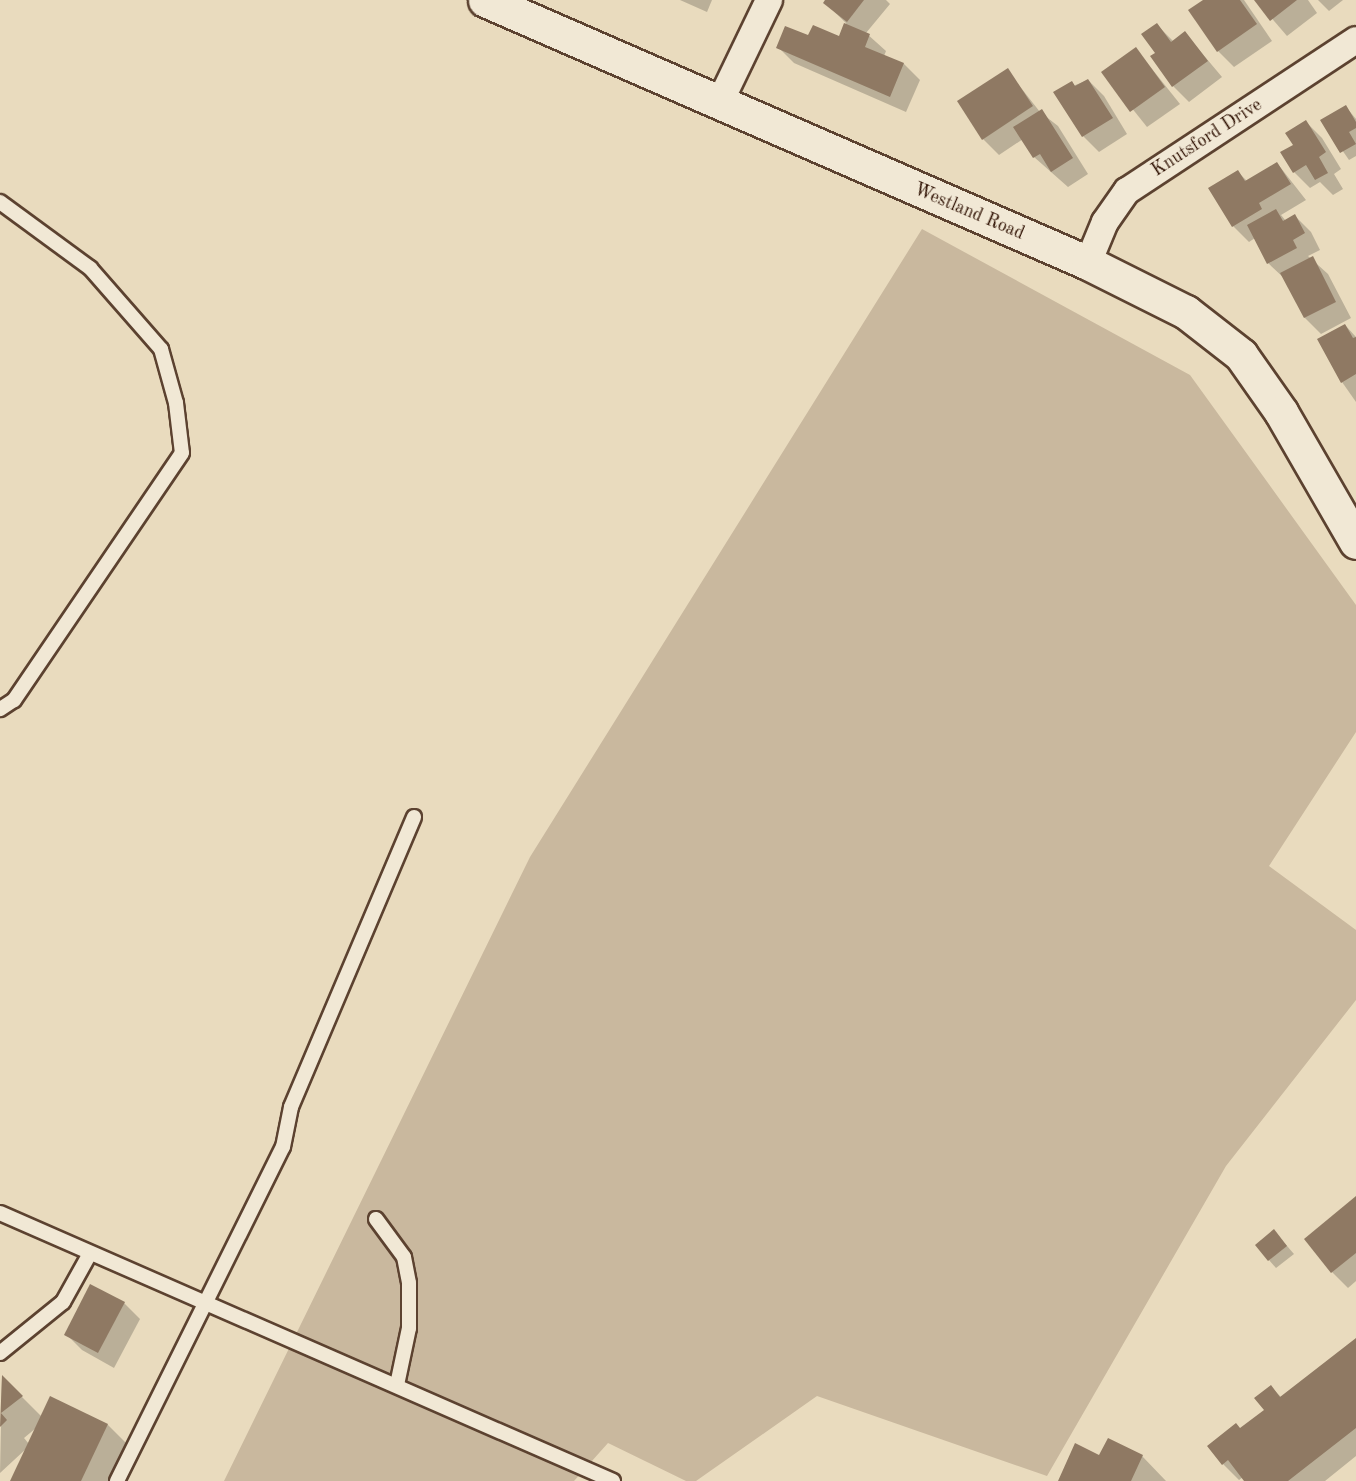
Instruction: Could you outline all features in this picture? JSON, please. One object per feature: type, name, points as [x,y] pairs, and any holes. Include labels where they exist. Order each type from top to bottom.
[{"type":"street","name":"Westland Road","points":[[484,0],[1088,262],[1186,312],[1241,355],[1281,412],[1356,542]]},
{"type":"street","points":[[720,102],[769,0]]},
{"type":"street","name":"Knutsford Drive","points":[[1088,262],[1105,222],[1127,191],[1356,40]]},
{"type":"lane","points":[[0,202],[90,268],[162,349],[176,404],[182,453],[14,700],[0,709]]},
{"type":"lane","points":[[117,1481],[283,1147],[291,1107],[414,818]]},
{"type":"lane","points":[[0,1213],[89,1255],[397,1384],[613,1481]]},
{"type":"lane","points":[[376,1219],[404,1257],[409,1283],[409,1328],[397,1384]]},
{"type":"lane","points":[[0,1353],[63,1302],[89,1255]]},
{"type":"shaded area","points":[[922,229],[1190,375],[1356,605],[1356,732],[1269,866],[1356,930],[1356,1000],[1226,1166],[1047,1476],[817,1396],[696,1481],[686,1481],[608,1443],[574,1481],[224,1481],[530,857]]},
{"type":"building","points":[[825,0],[864,0],[847,22],[823,3]]},
{"type":"building","points":[[1203,0],[1240,0],[1257,24],[1217,52],[1188,10]]},
{"type":"building","points":[[1254,0],[1297,0],[1270,21]]},
{"type":"building","points":[[844,23],[870,34],[865,47],[904,63],[890,97],[776,48],[785,26],[808,35],[813,25],[839,36]]},
{"type":"building","points":[[1157,23],[1171,42],[1185,31],[1208,61],[1172,87],[1150,56],[1155,53],[1141,34]]},
{"type":"building","points":[[1136,47],[1165,87],[1130,112],[1101,72]]},
{"type":"building","points":[[1008,68],[1033,106],[982,140],[957,101]]},
{"type":"building","points":[[1088,79],[1113,118],[1082,137],[1053,92],[1072,81],[1075,86]]},
{"type":"building","points":[[1346,105],[1356,122],[1356,128],[1349,132],[1356,144],[1340,153],[1320,120]]},
{"type":"building","points":[[1042,109],[1073,158],[1051,172],[1040,154],[1033,158],[1013,127]]},
{"type":"building","points":[[1306,120],[1326,152],[1319,157],[1328,173],[1315,180],[1306,165],[1293,173],[1280,152],[1293,145],[1285,133]]},
{"type":"building","points":[[1277,162],[1291,184],[1259,203],[1262,209],[1232,227],[1208,188],[1238,170],[1245,181]]},
{"type":"building","points":[[1276,209],[1283,221],[1295,214],[1305,233],[1293,240],[1297,248],[1267,264],[1247,225]]},
{"type":"building","points":[[1313,256],[1336,302],[1304,318],[1280,273]]},
{"type":"building","points":[[1345,324],[1353,338],[1356,337],[1356,374],[1341,383],[1317,339]]},
{"type":"building","points":[[1356,1196],[1356,1253],[1331,1273],[1304,1239]]},
{"type":"building","points":[[1274,1229],[1287,1246],[1268,1261],[1255,1245]]},
{"type":"building","points":[[90,1284],[125,1302],[98,1353],[64,1335]]},
{"type":"building","points":[[1356,1338],[1356,1428],[1288,1481],[1244,1481],[1228,1460],[1222,1465],[1207,1446],[1236,1423],[1240,1428],[1264,1410],[1254,1398],[1271,1385],[1280,1397]]},
{"type":"building","points":[[2,1375],[23,1396],[1,1413],[7,1420],[0,1427]]},
{"type":"building","points":[[50,1396],[108,1424],[81,1481],[10,1481]]},
{"type":"building","points":[[1108,1438],[1143,1455],[1131,1481],[1058,1481],[1075,1443],[1099,1455]]}]
